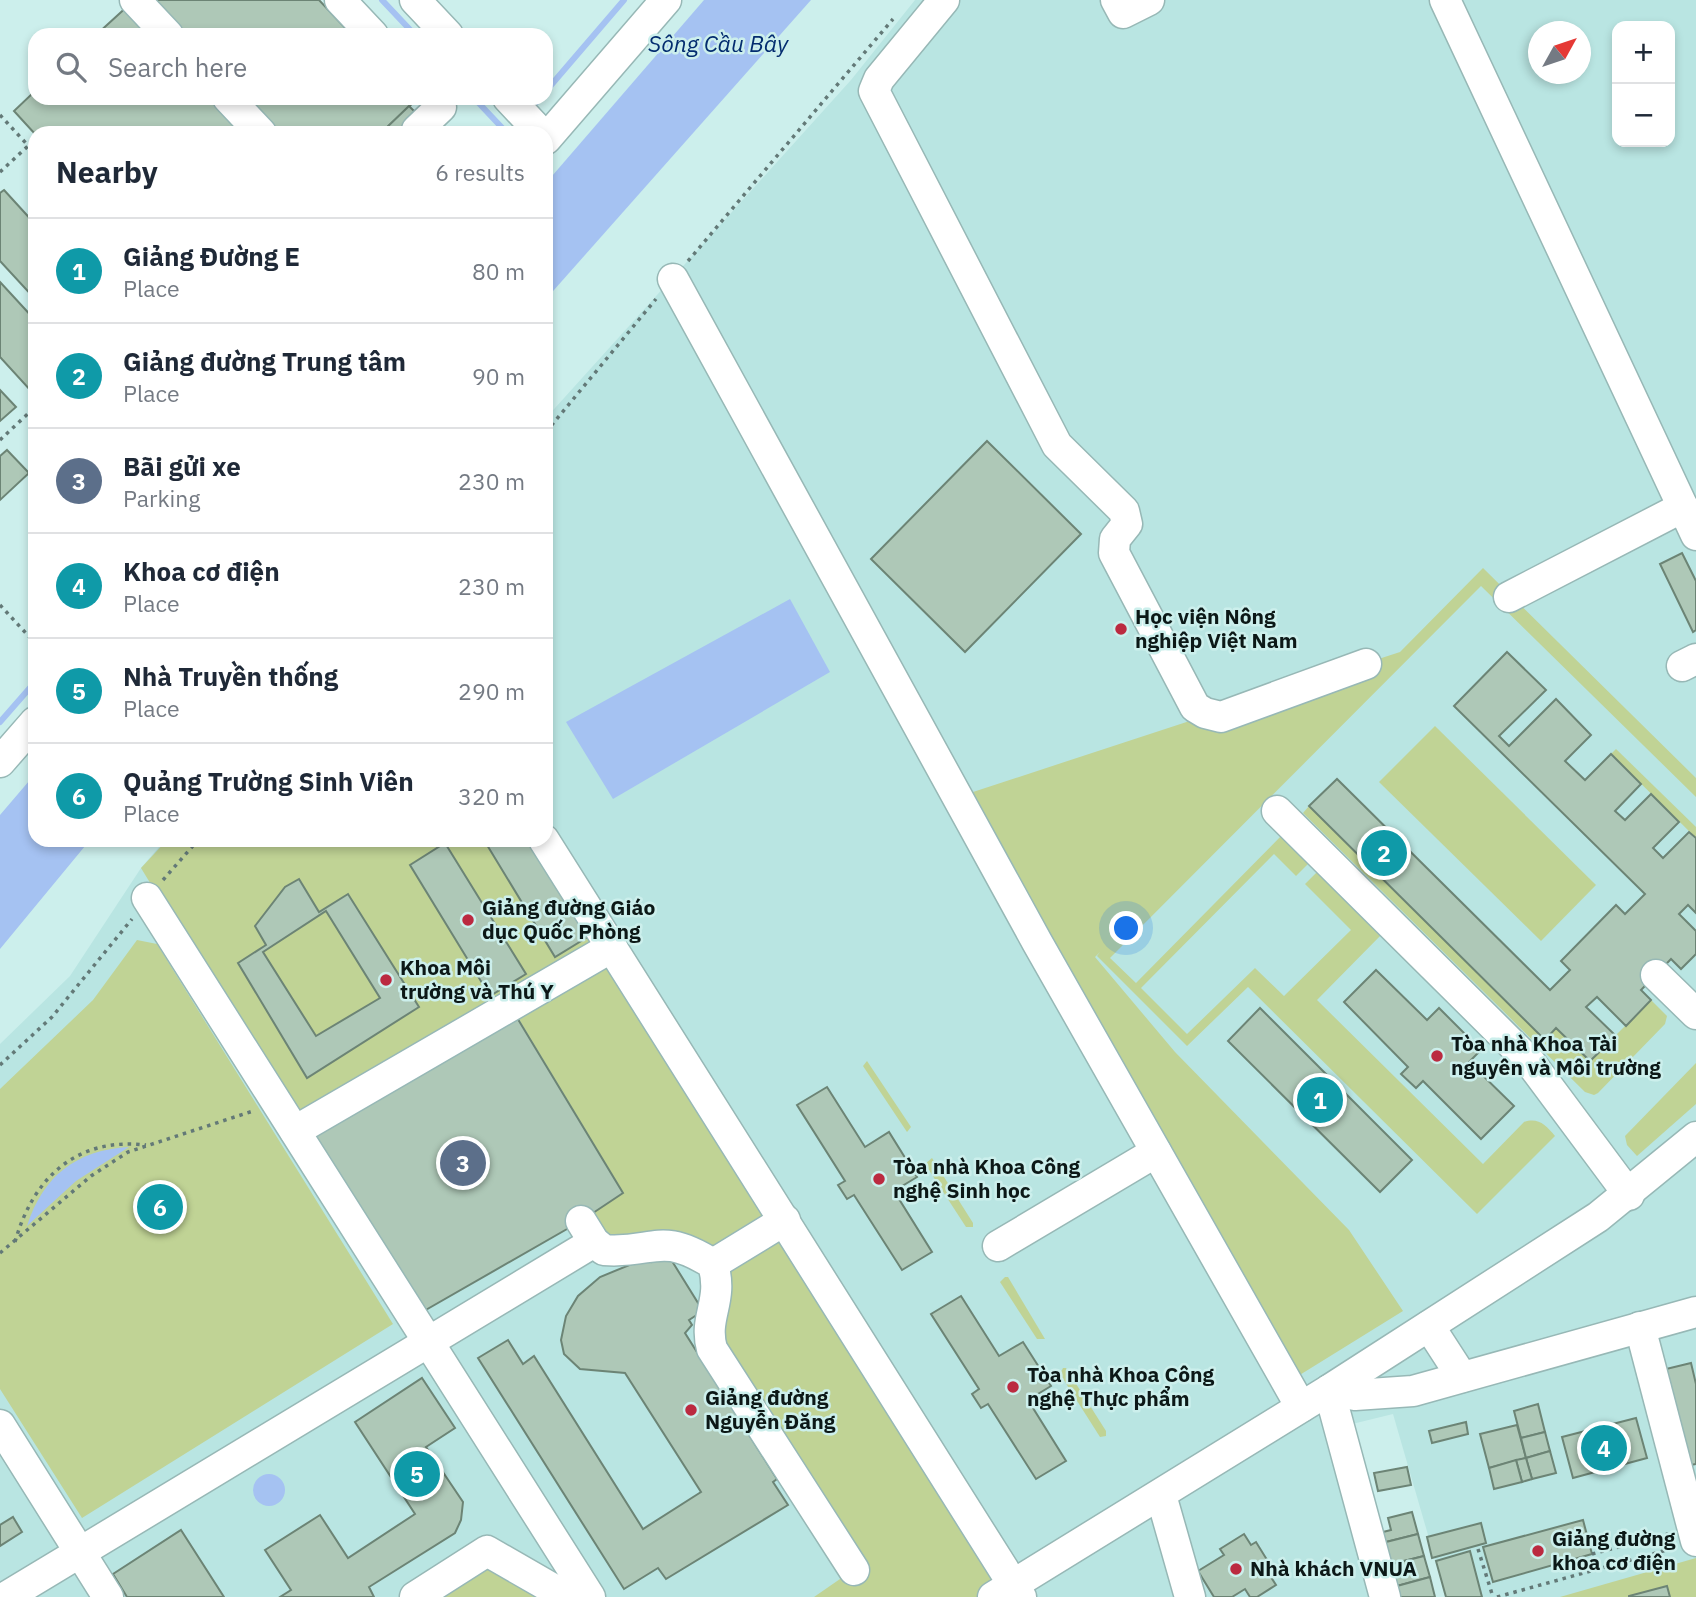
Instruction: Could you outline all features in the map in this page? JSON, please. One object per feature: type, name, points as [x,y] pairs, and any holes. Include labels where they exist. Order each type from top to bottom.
[{"type":"street","points":[[135,0],[161,28]]},
{"type":"street","points":[[340,0],[366,28]]},
{"type":"street","points":[[415,0],[441,28]]},
{"type":"street","points":[[551,126],[666,0]]},
{"type":"street","points":[[944,0],[879,79],[874,91],[1058,445],[1124,511],[1127,524],[1115,539],[1114,553],[1195,707],[1221,717],[1366,664]]},
{"type":"street","points":[[1116,0],[1123,13],[1149,0]]},
{"type":"street","points":[[1445,0],[1696,535]]},
{"type":"street","points":[[235,105],[254,126]]},
{"type":"street","points":[[515,105],[535,126]]},
{"type":"street","points":[[420,126],[440,106]]},
{"type":"street","points":[[673,279],[844,595],[1301,1407]]},
{"type":"street","points":[[1509,597],[1683,507]]},
{"type":"street","points":[[0,762],[28,730]]},
{"type":"street","points":[[1277,811],[1531,1062],[1629,1195]]},
{"type":"street","points":[[548,847],[785,1220],[1009,1593],[1629,1195],[1696,1137]]},
{"type":"street","points":[[147,898],[590,1597]]},
{"type":"street","points":[[295,1131],[612,947]]},
{"type":"street","points":[[1656,975],[1696,1014]]},
{"type":"street","points":[[998,1246],[1156,1152]]},
{"type":"street","points":[[713,1264],[785,1220]]},
{"type":"street","points":[[6,1597],[429,1343],[588,1232],[604,1250],[616,1251],[660,1243],[673,1245],[713,1264],[718,1281],[717,1303],[707,1331],[712,1349],[854,1570]]},
{"type":"street","points":[[1329,1390],[1355,1395],[1413,1391],[1640,1327],[1695,1316]]},
{"type":"street","points":[[1429,1325],[1462,1377]]},
{"type":"street","points":[[1640,1327],[1690,1538]]},
{"type":"street","points":[[1329,1390],[1385,1597]]},
{"type":"street","points":[[0,1425],[108,1597]]},
{"type":"street","points":[[1161,1495],[1190,1597]]},
{"type":"street","points":[[415,1597],[487,1551],[567,1597]]},
{"type":"path","points":[[553,424],[901,10]]},
{"type":"path","points":[[0,115],[28,146],[0,172]]},
{"type":"path","points":[[0,440],[28,414]]},
{"type":"path","points":[[0,605],[28,635]]},
{"type":"path","points":[[0,1065],[68,998],[147,898],[192,847]]},
{"type":"path","points":[[0,1253],[91,1176],[128,1152],[248,1114],[275,1099]]},
{"type":"path","points":[[15,1242],[29,1204],[44,1182],[67,1161],[95,1147],[122,1142],[148,1145]]},
{"type":"path","points":[[1592,1555],[1690,1538]]},
{"type":"path","points":[[1478,1549],[1495,1597],[1690,1538]]},
{"type":"shaded area","name":"Học viện Nông nghiệp Việt Nam","points":[[915,0],[1696,0],[1696,1597],[1446,1597],[1393,1414],[1340,1427],[1386,1597],[0,1597],[0,1044],[70,976],[141,868],[159,847],[553,847],[553,410],[851,80]]},
{"type":"green space","points":[[1483,568],[1696,778],[1696,797],[1481,586],[1110,958],[1136,983],[1284,833],[1312,860],[1296,876],[1274,854],[1141,988],[1187,1034],[1255,968],[1284,996],[1351,930],[1305,884],[1320,869],[1384,932],[1317,1000],[1483,1164],[1524,1122],[1541,1123],[1555,1136],[1477,1214],[1248,987],[1187,1046],[1097,956],[1100,952],[1095,957],[1175,1052],[1349,1230],[1403,1311],[1290,1381],[973,792],[1400,652]]},
{"type":"green space","points":[[1435,726],[1596,885],[1541,941],[1379,782]]},
{"type":"green space","points":[[1616,749],[1696,827],[1696,838],[1611,754]]},
{"type":"green space","points":[[1309,806],[1545,1039],[1556,1028],[1590,1061],[1651,1000],[1667,1016],[1665,1024],[1598,1093],[1594,1095],[1585,1092],[1303,813]]},
{"type":"green space","points":[[160,847],[550,847],[1014,1582],[991,1597],[814,1597],[853,1570],[712,1349],[713,1264],[616,1251],[581,1221],[623,1192],[514,1011],[303,1134],[141,868]]},
{"type":"green space","points":[[137,940],[157,944],[393,1324],[82,1518],[0,1389],[0,1089],[93,1000]]},
{"type":"green space","points":[[867,1061],[911,1127],[907,1132],[863,1066]]},
{"type":"green space","points":[[1696,1063],[1696,1104],[1637,1156],[1627,1145],[1625,1136]]},
{"type":"green space","points":[[932,1158],[973,1227],[966,1227],[925,1164]]},
{"type":"green space","points":[[1008,1277],[1045,1339],[1037,1339],[1000,1282]]},
{"type":"green space","points":[[1063,1368],[1066,1368],[1106,1431],[1106,1436],[1100,1437],[1060,1374]]},
{"type":"green space","points":[[487,1551],[567,1597],[415,1597]]},
{"type":"green space","points":[[1696,1558],[1696,1597],[1560,1597]]},
{"type":"water","name":"Sông Cầu Bây","points":[[704,0],[811,0],[553,291],[553,175]]},
{"type":"water","points":[[790,599],[830,672],[613,799],[566,722]]},
{"type":"water","points":[[28,782],[28,847],[84,847],[0,949],[0,815]]},
{"type":"water","points":[[129,1147],[76,1181],[27,1226],[42,1193],[64,1169],[93,1154]]},
{"type":"water","points":[[269,1474],[280,1479],[285,1490],[280,1501],[269,1506],[258,1501],[253,1490],[258,1479]]},
{"type":"building","points":[[146,0],[319,0],[345,28],[173,28]]},
{"type":"building","points":[[130,4],[152,28],[104,28]]},
{"type":"building","points":[[28,98],[28,105],[223,105],[243,126],[28,126],[14,111]]},
{"type":"building","points":[[247,105],[411,105],[388,126],[267,126]]},
{"type":"building","points":[[409,106],[419,116],[419,126],[388,126]]},
{"type":"building","points":[[4,190],[28,216],[28,291],[0,261],[0,193]]},
{"type":"building","points":[[0,282],[28,312],[28,388],[0,357]]},
{"type":"building","points":[[0,390],[16,407],[0,421]]},
{"type":"building","points":[[987,441],[1081,534],[965,652],[871,559]]},
{"type":"building","points":[[7,450],[28,474],[0,500],[0,456]]},
{"type":"building","points":[[1682,553],[1696,581],[1696,630],[1693,632],[1660,564]]},
{"type":"building","points":[[1507,652],[1546,690],[1499,736],[1509,746],[1556,699],[1591,735],[1565,761],[1585,780],[1611,754],[1641,784],[1615,811],[1625,820],[1651,794],[1679,822],[1653,848],[1663,858],[1689,832],[1696,838],[1696,913],[1688,905],[1679,914],[1696,931],[1696,954],[1681,969],[1671,959],[1641,990],[1651,1000],[1626,1026],[1597,997],[1586,1007],[1616,1036],[1590,1061],[1556,1028],[1545,1040],[1309,806],[1337,779],[1550,990],[1570,970],[1561,961],[1616,905],[1625,914],[1645,894],[1454,706]]},
{"type":"building","name":"Giảng đường Giáo dục Quốc Phòng","points":[[439,847],[447,847],[526,974],[490,996],[410,865]]},
{"type":"building","name":"Giảng đường Giáo dục Quốc Phòng","points":[[488,847],[537,847],[591,935],[555,957]]},
{"type":"building","name":"Khoa Môi trường và Thú Y","points":[[299,879],[319,912],[348,894],[419,1007],[307,1078],[238,963],[266,945],[255,926],[285,887]],"holes":[[[326,911],[380,998],[316,1036],[263,952]]]},
{"type":"building","name":"Tòa nhà Khoa Tài nguyên và Môi trường","points":[[1376,970],[1427,1020],[1439,1008],[1481,1050],[1469,1062],[1514,1106],[1481,1139],[1423,1081],[1416,1088],[1401,1074],[1408,1067],[1344,1002]]},
{"type":"building","points":[[1260,1008],[1412,1160],[1380,1192],[1228,1041]]},
{"type":"building","points":[[513,1011],[623,1193],[581,1221],[410,1319],[304,1134]]},
{"type":"building","name":"Tòa nhà Khoa Công nghệ Sinh học","points":[[827,1087],[865,1147],[889,1132],[917,1177],[894,1191],[932,1252],[902,1270],[854,1195],[847,1199],[838,1185],[845,1181],[797,1105]]},
{"type":"building","name":"Giảng đường Nguyễn Đăng","points":[[667,1253],[703,1311],[689,1320],[692,1325],[685,1333],[777,1479],[773,1482],[788,1505],[666,1579],[658,1568],[624,1589],[478,1358],[508,1340],[523,1364],[534,1356],[643,1529],[701,1492],[625,1373],[580,1369],[564,1354],[561,1340],[566,1316],[578,1296],[600,1277],[649,1257],[652,1262]]},
{"type":"building","name":"Tòa nhà Khoa Công nghệ Thực phẩm","points":[[961,1296],[999,1356],[1023,1342],[1051,1386],[1028,1400],[1066,1461],[1036,1479],[988,1404],[981,1408],[972,1394],[979,1389],[931,1314]]},
{"type":"building","name":"Giảng đường khoa cơ điện","points":[[1691,1363],[1696,1384],[1696,1464],[1685,1466],[1662,1370]]},
{"type":"building","points":[[422,1378],[455,1428],[426,1447],[463,1502],[461,1520],[455,1533],[369,1587],[374,1597],[280,1597],[291,1590],[265,1550],[320,1515],[348,1558],[415,1514],[355,1422]]},
{"type":"building","points":[[1538,1404],[1545,1432],[1521,1438],[1514,1411]]},
{"type":"building","points":[[1636,1418],[1647,1458],[1573,1478],[1562,1437]]},
{"type":"building","points":[[1466,1422],[1468,1434],[1432,1443],[1429,1431]]},
{"type":"building","points":[[1517,1425],[1526,1458],[1489,1468],[1480,1434]]},
{"type":"building","points":[[1545,1432],[1550,1451],[1526,1458],[1521,1438]]},
{"type":"building","points":[[1550,1451],[1556,1473],[1532,1479],[1526,1458]]},
{"type":"building","points":[[1526,1458],[1532,1479],[1522,1482],[1516,1460]]},
{"type":"building","points":[[1516,1460],[1522,1482],[1494,1489],[1489,1468]]},
{"type":"building","points":[[1407,1467],[1411,1485],[1378,1491],[1374,1473]]},
{"type":"building","points":[[1412,1512],[1418,1534],[1374,1545],[1371,1535],[1391,1530],[1388,1518]]},
{"type":"building","points":[[13,1517],[22,1532],[0,1546],[0,1525]]},
{"type":"building","name":"Giảng đường khoa cơ điện","points":[[1583,1520],[1592,1554],[1493,1582],[1483,1547]]},
{"type":"building","points":[[1481,1523],[1486,1543],[1432,1558],[1427,1537]]},
{"type":"building","points":[[181,1530],[224,1597],[127,1597],[113,1574]]},
{"type":"building","points":[[1244,1534],[1251,1545],[1256,1542],[1274,1571],[1269,1574],[1276,1585],[1257,1597],[1250,1597],[1245,1589],[1232,1597],[1214,1597],[1198,1571],[1224,1555],[1220,1549]]},
{"type":"building","points":[[1418,1534],[1424,1556],[1380,1567],[1374,1545]]},
{"type":"building","points":[[1470,1551],[1482,1597],[1446,1597],[1436,1561]]},
{"type":"building","points":[[1424,1556],[1430,1577],[1386,1589],[1380,1567]]},
{"type":"building","points":[[1430,1577],[1435,1597],[1400,1597],[1397,1586]]},
{"type":"building","points":[[1667,1586],[1670,1597],[1629,1597],[1629,1596]]},
{"type":"waterway","points":[[382,0],[408,28]]},
{"type":"waterway","points":[[553,83],[624,0]]},
{"type":"waterway","points":[[481,105],[500,126]]},
{"type":"waterway","points":[[529,110],[534,105]]},
{"type":"waterway","points":[[0,722],[28,690]]},
{"type":"place","name":"Học viện Nông nghiệp Việt Nam","points":[[1121,629]]},
{"type":"place","name":"Giảng đường Trung tâm","points":[[1384,853]]},
{"type":"place","name":"Giảng đường Giáo dục Quốc Phòng","points":[[468,920]]},
{"type":"place","name":"Khoa Môi trường và Thú Y","points":[[386,980]]},
{"type":"place","name":"Tòa nhà Khoa Tài nguyên và Môi trường","points":[[1437,1056]]},
{"type":"place","name":"Giảng Đường E","points":[[1320,1100]]},
{"type":"place","name":"Bãi gửi xe","points":[[463,1163]]},
{"type":"place","name":"Tòa nhà Khoa Công nghệ Sinh học","points":[[879,1179]]},
{"type":"place","name":"Quảng Trường Sinh Viên","points":[[160,1207]]},
{"type":"place","name":"Tòa nhà Khoa Công nghệ Thực phẩm","points":[[1013,1387]]},
{"type":"place","name":"Giảng đường Nguyễn Đăng","points":[[691,1410]]},
{"type":"place","name":"Khoa cơ điện","points":[[1604,1448]]},
{"type":"place","name":"Nhà Truyền thống","points":[[417,1474]]},
{"type":"place","name":"Giảng đường khoa cơ điện","points":[[1538,1551]]},
{"type":"place","name":"Nhà khách VNUA","points":[[1236,1569]]}]
